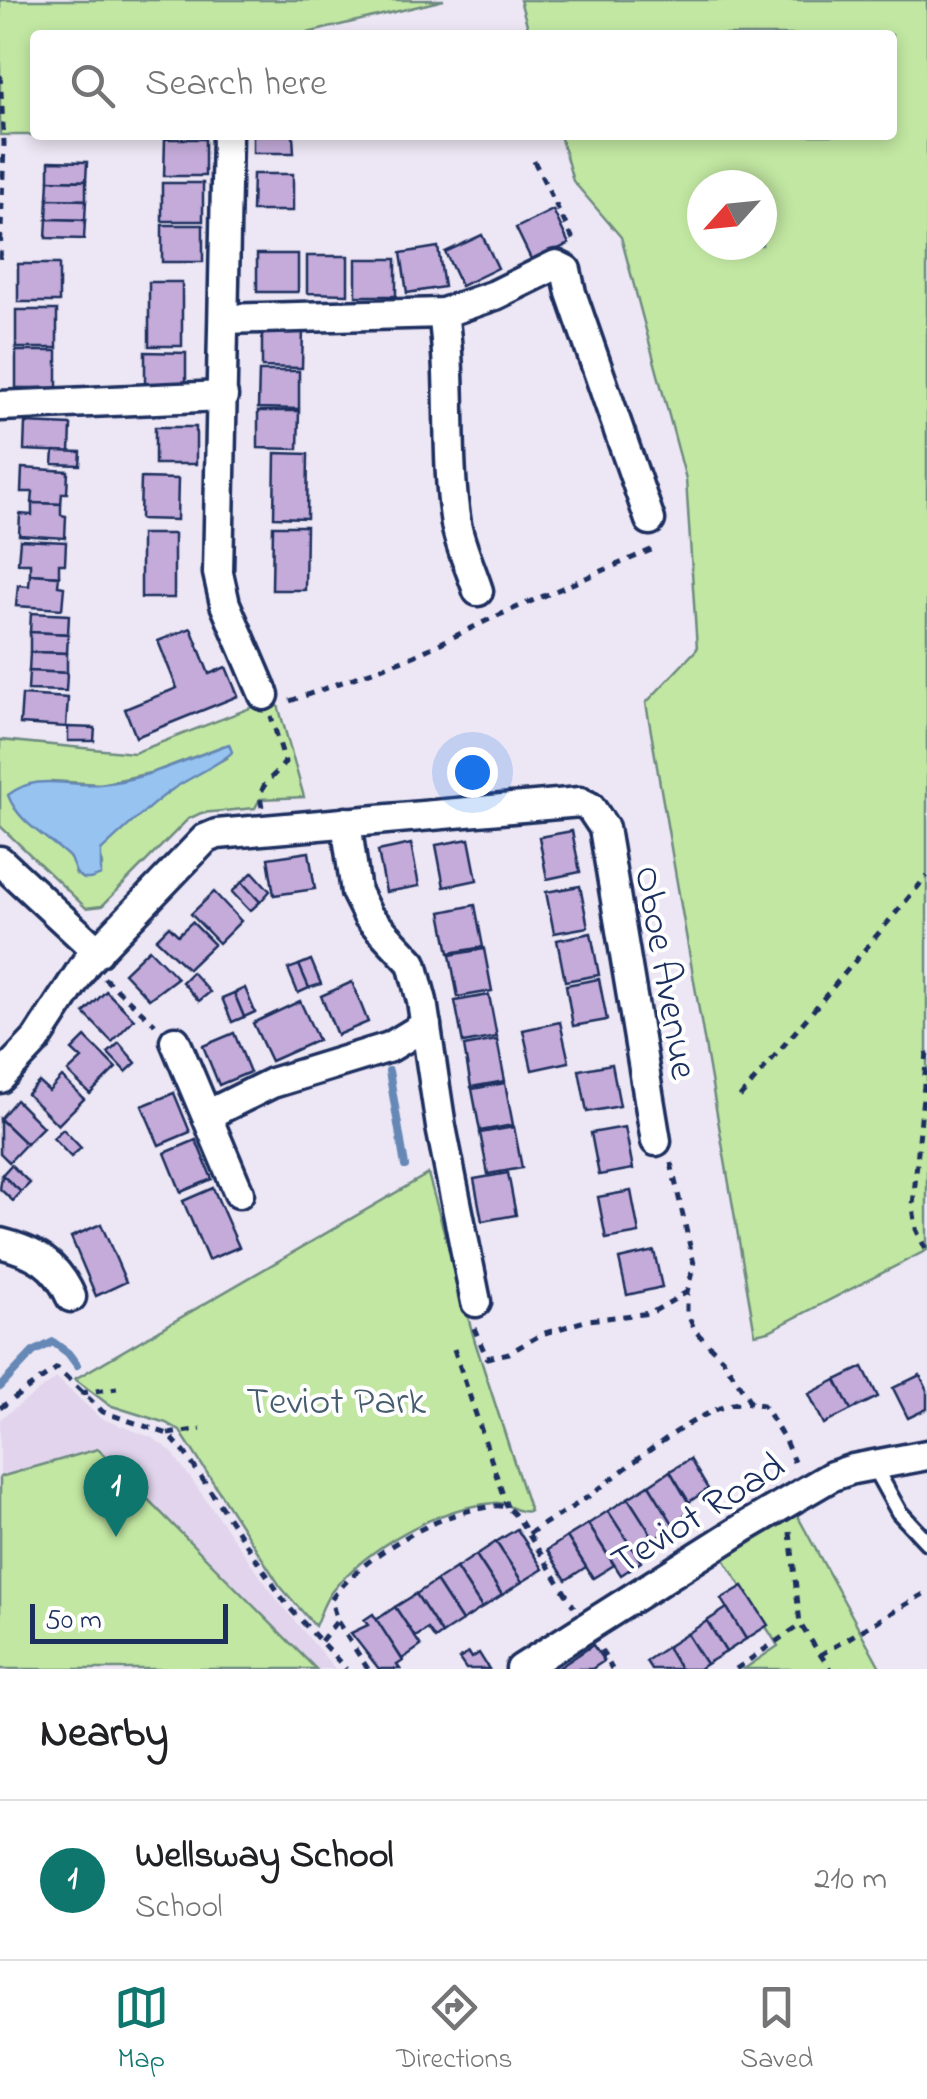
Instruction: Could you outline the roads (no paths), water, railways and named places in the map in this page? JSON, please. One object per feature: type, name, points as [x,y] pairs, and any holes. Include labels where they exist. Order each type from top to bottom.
[{"type":"street","points":[[228,140],[220,588],[266,702]]},
{"type":"street","points":[[224,319],[443,314],[495,296],[556,265],[566,270],[571,294],[655,528]]},
{"type":"street","points":[[443,314],[449,356],[453,498],[457,528],[478,590]]},
{"type":"street","points":[[0,406],[223,396]]},
{"type":"street","name":"Oboe Avenue","points":[[346,822],[580,802],[590,807],[604,828],[654,1132]]},
{"type":"street","points":[[0,1078],[36,1040],[92,957],[204,838],[346,822],[356,892],[368,916],[412,964],[476,1302]]},
{"type":"street","points":[[0,860],[92,957]]},
{"type":"street","points":[[207,1115],[272,1082],[390,1047],[426,1024]]},
{"type":"street","points":[[175,1041],[239,1193]]},
{"type":"street","points":[[0,1243],[46,1259],[72,1297]]},
{"type":"street","name":"Teviot Road","points":[[521,1669],[832,1476],[927,1454]]},
{"type":"lane","points":[[873,1466],[899,1512],[927,1542]]},
{"type":"water","points":[[229,744],[232,752],[228,756],[163,796],[101,851],[101,875],[93,878],[84,879],[77,874],[68,856],[26,822],[8,795],[41,782],[100,784],[133,778]]},
{"type":"waterway","points":[[389,1071],[405,1166]]},
{"type":"waterway","points":[[0,1387],[33,1352],[53,1342],[77,1365]]},
{"type":"place","name":"Wellsway School","points":[[116,1537]]},
{"type":"park label","name":"Teviot Park","points":[[336,1399]]}]
